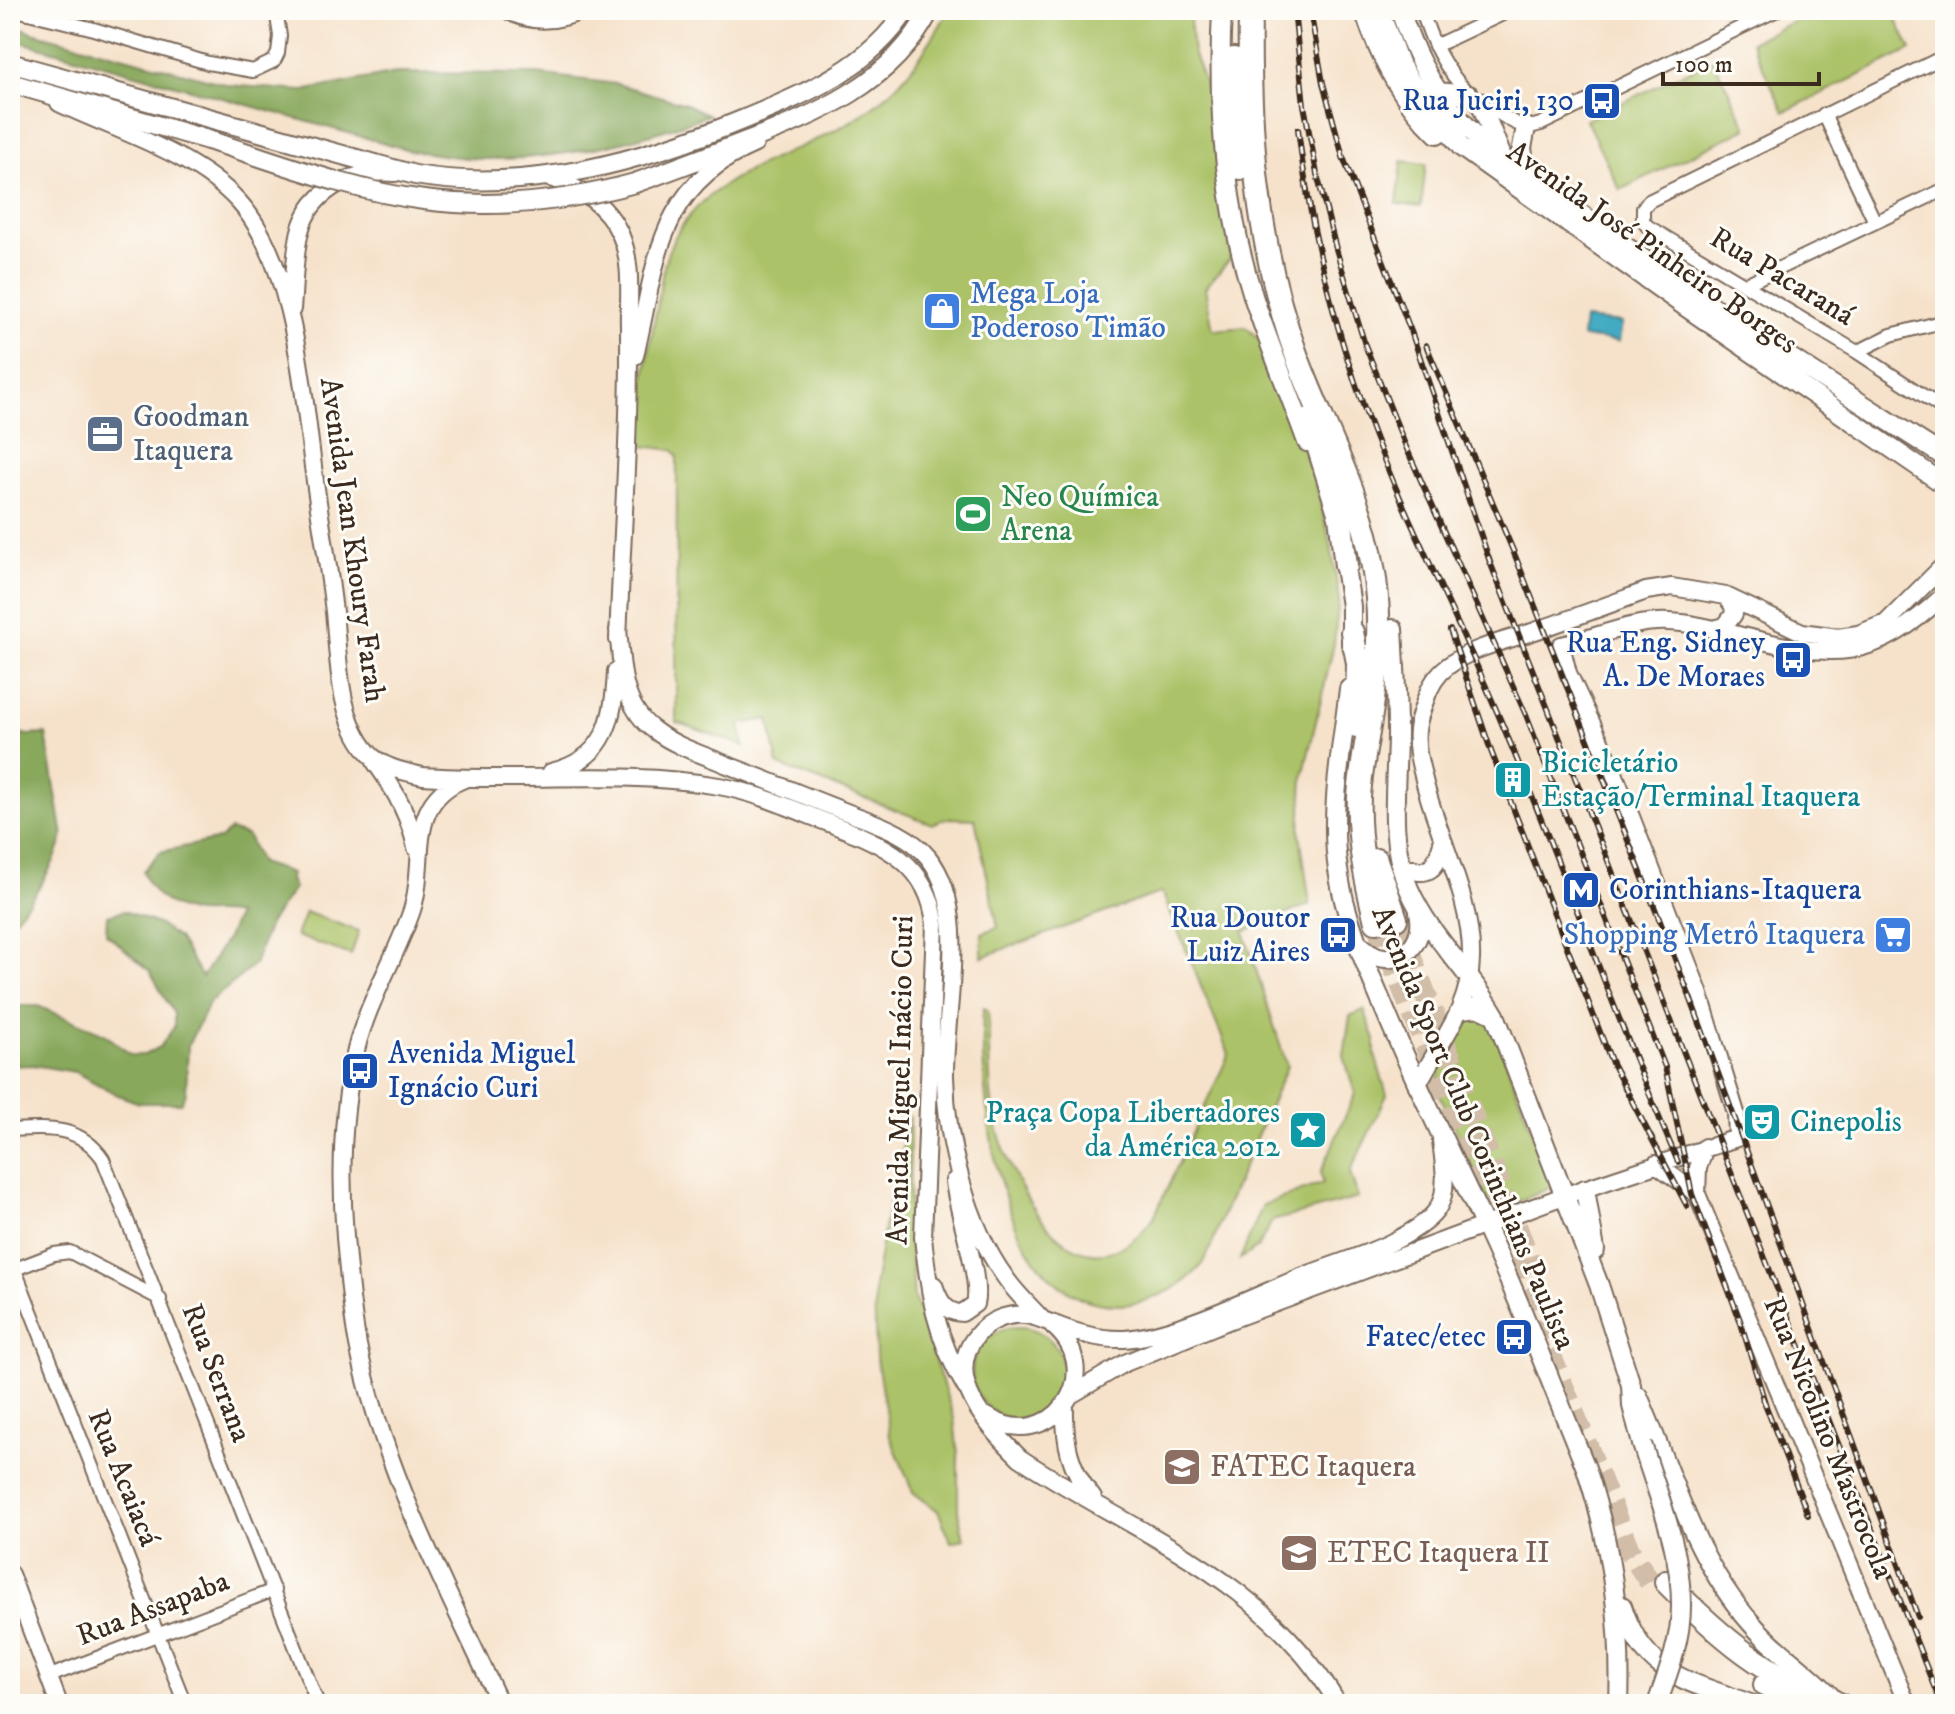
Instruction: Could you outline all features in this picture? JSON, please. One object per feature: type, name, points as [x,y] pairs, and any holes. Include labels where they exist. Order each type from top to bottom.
[{"type":"highway","points":[[1235,10],[1235,135],[1252,230],[1285,318]]},
{"type":"highway","name":"Avenida Sport Club Corinthians Paulista","points":[[1250,10],[1252,156],[1259,209],[1285,318],[1297,356],[1362,518],[1375,581],[1378,619],[1375,681],[1359,792],[1360,847],[1386,921],[1372,810],[1393,629],[1387,578],[1371,511],[1307,344],[1274,222],[1262,135],[1263,10]]},
{"type":"highway","points":[[1297,356],[1305,403],[1340,516],[1346,566]]},
{"type":"highway","points":[[1352,632],[1358,663],[1359,792]]},
{"type":"highway","points":[[1795,1704],[1700,1637],[1659,1584],[1757,1663],[1791,1684],[1838,1704]]},
{"type":"main road","points":[[10,63],[415,175],[450,181],[496,180],[612,164],[669,149],[771,108],[855,65],[891,30],[906,10]]},
{"type":"main road","points":[[10,83],[377,191],[422,200],[531,203],[584,196],[729,153],[841,101],[876,77],[911,40],[930,10]]},
{"type":"main road","name":"Avenida Sport Club Corinthians Paulista","points":[[1222,10],[1221,137],[1232,207],[1254,299],[1316,465],[1346,566],[1352,632],[1335,830],[1343,902],[1417,1086],[1484,1225],[1586,1468],[1597,1500],[1608,1557],[1620,1673],[1619,1704]]},
{"type":"main road","points":[[1364,10],[1388,71],[1408,101],[1436,133],[1461,147]]},
{"type":"main road","name":"Avenida José Pinheiro Borges","points":[[1379,10],[1399,63],[1461,147],[1683,305],[1943,479]]},
{"type":"main road","name":"Avenida José Pinheiro Borges","points":[[1400,10],[1415,51],[1437,92],[1459,118],[1502,157],[1692,291],[1945,457]]},
{"type":"main road","points":[[1437,92],[1475,99],[1502,157]]},
{"type":"main road","points":[[1526,127],[1522,148],[1526,175]]},
{"type":"main road","name":"Avenida Sport Club Corinthians Paulista","points":[[1393,629],[1397,733],[1395,813],[1401,866],[1418,907],[1435,936],[1470,977],[1495,1015],[1566,1195],[1631,1385],[1646,1414],[1680,1502],[1717,1576],[1752,1625],[1838,1704]]},
{"type":"main road","points":[[1401,866],[1421,872],[1428,870],[1439,859],[1443,843]]},
{"type":"main road","points":[[1357,943],[1379,957],[1404,954],[1412,949],[1418,935],[1418,907]]},
{"type":"main road","points":[[1462,1009],[1478,1007],[1495,1015]]},
{"type":"main road","points":[[1585,1189],[1599,1285]]},
{"type":"main road","name":"Avenida Sport Club Corinthians Paulista","points":[[1631,1385],[1632,1406],[1669,1531],[1681,1590],[1679,1630],[1657,1704]]},
{"type":"main road","points":[[1608,1557],[1629,1628],[1652,1660],[1667,1672],[1750,1704]]},
{"type":"street","points":[[16,10],[208,63],[253,71],[274,61],[278,53],[280,36],[276,10]]},
{"type":"street","points":[[503,10],[524,20],[546,22],[573,18],[588,10]]},
{"type":"street","points":[[1422,10],[1435,46],[1449,70],[1475,99],[1526,127],[1553,118],[1777,10]]},
{"type":"street","points":[[1435,46],[1511,10]]},
{"type":"street","points":[[1875,222],[1824,114],[1945,56]]},
{"type":"street","name":"Avenida Jean Khoury Farah","points":[[32,90],[171,153],[221,186],[240,203],[262,239],[276,267],[291,319],[334,608],[342,685],[353,728],[370,756]]},
{"type":"street","name":"Rua Pacaraná","points":[[1824,114],[1649,201],[1643,208],[1643,220],[1647,226],[1857,352],[1891,335],[1945,321]]},
{"type":"street","points":[[629,381],[668,224],[692,185],[729,153]]},
{"type":"street","name":"Avenida Jean Khoury Farah","points":[[291,319],[298,240],[310,209],[339,181],[387,172],[415,175]]},
{"type":"street","points":[[530,776],[572,765],[590,753],[611,720],[629,381],[626,252],[622,238],[599,205],[576,189],[555,179],[539,176]]},
{"type":"street","points":[[1746,284],[1945,189]]},
{"type":"street","points":[[1857,352],[1945,410]]},
{"type":"street","points":[[1417,1086],[1462,1009],[1470,977],[1471,941],[1460,893],[1420,764],[1417,730],[1428,694],[1443,670],[1474,652],[1646,591],[1672,587],[1726,596],[1802,632],[1838,637],[1858,634],[1886,623],[1945,564]]},
{"type":"street","points":[[1672,587],[1661,604],[1672,622]]},
{"type":"street","points":[[982,1412],[997,1423],[1016,1427],[1051,1418],[1068,1400],[1105,1373],[1225,1322],[1566,1195],[1737,1138],[1736,1113],[1699,992],[1609,760],[1568,673],[1561,645],[1629,626],[1672,622],[1813,652],[1856,649],[1879,644],[1892,636],[1918,619],[1945,594]]},
{"type":"street","points":[[1714,629],[1725,626],[1734,614],[1726,596]]},
{"type":"street","name":"Avenida Miguel Inácio Curi","points":[[618,630],[626,686],[632,705],[655,731],[705,756],[883,825],[914,843],[929,858],[938,873],[950,909],[945,1077],[953,1154],[965,1193],[990,1252],[1009,1284],[1045,1321]]},
{"type":"street","points":[[370,756],[406,772],[440,777],[470,776]]},
{"type":"street","points":[[370,756],[391,784],[406,816],[420,870]]},
{"type":"street","points":[[470,776],[449,785],[431,802],[424,817],[417,896],[367,1017],[350,1077],[342,1200],[358,1347],[379,1421],[418,1527],[500,1704]]},
{"type":"street","name":"Avenida Miguel Inácio Curi","points":[[470,776],[664,780],[721,786],[770,800],[846,830],[909,864],[933,902],[935,924],[923,1237],[928,1284],[948,1359],[998,1437],[1020,1458],[1205,1568],[1254,1604],[1291,1639],[1338,1704]]},
{"type":"street","name":"Rua Serrana","points":[[10,1130],[64,1130],[94,1145],[103,1159],[318,1704]]},
{"type":"street","points":[[966,1388],[966,1356],[972,1341],[995,1320],[1010,1315],[1025,1315],[1104,1339],[1147,1335],[1263,1293],[1404,1236],[1430,1217],[1439,1206],[1444,1184],[1441,1138]]},
{"type":"street","points":[[1697,1194],[1698,1168],[1705,1147]]},
{"type":"street","points":[[923,1237],[935,1288],[942,1303],[955,1313],[969,1310],[975,1304],[977,1286],[957,1206],[953,1154]]},
{"type":"street","points":[[1656,1164],[1697,1194]]},
{"type":"street","name":"Rua Nicolino Mastrocola","points":[[1697,1194],[1907,1704]]},
{"type":"street","points":[[12,1270],[54,1254],[70,1252],[160,1299]]},
{"type":"street","name":"Rua Acaiacá","points":[[12,1270],[185,1704]]},
{"type":"street","points":[[1045,1321],[1070,1345],[1075,1362],[1076,1379],[1068,1400]]},
{"type":"street","name":"Avenida Miguel Inácio Curi","points":[[1068,1400],[1067,1448],[1071,1464],[1079,1481],[1102,1508]]},
{"type":"street","points":[[10,1574],[16,1604],[50,1676],[59,1704]]},
{"type":"street","name":"Rua Assapaba","points":[[50,1676],[274,1590]]},
{"type":"green space","name":"Neo Química Arena","points":[[949,10],[1189,10],[1193,52],[1207,89],[1232,257],[1205,288],[1213,330],[1246,327],[1265,344],[1315,480],[1331,545],[1339,598],[1334,644],[1303,777],[1300,834],[1310,904],[1244,932],[1287,1066],[1204,1262],[1174,1288],[1152,1299],[1129,1304],[1119,1305],[1077,1296],[1045,1272],[1020,1235],[1003,1190],[992,1141],[985,1092],[983,1008],[988,1010],[990,1084],[997,1127],[1019,1184],[1035,1211],[1055,1234],[1077,1249],[1100,1253],[1126,1244],[1153,1219],[1229,1054],[1162,892],[982,957],[982,933],[998,927],[975,819],[947,818],[932,824],[778,765],[769,719],[740,724],[744,746],[676,722],[677,455],[673,450],[635,445],[665,262],[675,237],[690,216],[727,183],[839,128],[875,105],[916,63]]},
{"type":"green space","points":[[1817,10],[1892,10],[1911,50],[1784,112],[1751,42]]},
{"type":"green space","points":[[10,23],[32,32],[229,85],[302,91],[396,73],[537,74],[617,84],[686,104],[709,115],[633,139],[555,155],[490,159],[444,155],[409,150],[10,39]]},
{"type":"green space","points":[[1713,59],[1747,128],[1620,190],[1586,120]]},
{"type":"green space","points":[[1402,161],[1426,164],[1421,207],[1397,204]]},
{"type":"green space","points":[[10,731],[28,735],[46,734],[63,836],[42,883],[10,924]]},
{"type":"green space","points":[[230,830],[248,836],[260,863],[291,873],[294,888],[269,924],[254,965],[209,1003],[188,1045],[186,1093],[181,1103],[139,1103],[75,1072],[33,1065],[10,1066],[10,1006],[38,1006],[105,1034],[131,1055],[144,1055],[160,1047],[174,1027],[174,1014],[150,971],[106,933],[107,915],[124,911],[158,924],[178,938],[202,977],[227,938],[237,915],[197,913],[171,905],[151,888],[143,871],[160,852],[220,839]]},
{"type":"green space","points":[[305,912],[359,931],[351,955],[296,936]]},
{"type":"green space","points":[[1364,1010],[1375,1039],[1375,1055],[1387,1095],[1350,1172],[1358,1198],[1272,1221],[1258,1247],[1240,1259],[1263,1205],[1323,1183],[1321,1172],[1355,1094],[1344,1056],[1350,1016]]},
{"type":"green space","points":[[1477,1014],[1490,1019],[1552,1184],[1548,1189],[1503,1208],[1495,1207],[1487,1200],[1437,1089],[1440,1065],[1469,1017]]},
{"type":"green space","points":[[910,1116],[909,1232],[914,1297],[954,1418],[958,1455],[958,1511],[964,1539],[951,1542],[938,1511],[913,1492],[890,1436],[876,1357],[874,1287]]},
{"type":"green space","points":[[1018,1327],[1036,1330],[1051,1340],[1061,1355],[1064,1373],[1061,1391],[1051,1406],[1036,1416],[1018,1419],[1000,1416],[985,1406],[975,1391],[972,1373],[975,1355],[985,1340],[1000,1330]]},
{"type":"water","points":[[1584,319],[1622,323],[1619,342],[1582,337]]},
{"type":"tunnel","points":[[1396,919],[1534,1272]]},
{"type":"tunnel","points":[[1376,922],[1629,1550],[1653,1587]]},
{"type":"tunnel","points":[[1676,1177],[1678,1167],[1690,1163],[1698,1168]]},
{"type":"railway","points":[[1294,10],[1304,105],[1317,174],[1365,345],[1406,447],[1526,715],[1665,1067],[1692,1194],[1740,1320],[1766,1406]]},
{"type":"railway","points":[[1310,10],[1323,83],[1343,157],[1412,334],[1490,562],[1941,1704]]},
{"type":"railway","points":[[1298,129],[1324,275],[1367,416],[1399,495],[1503,726],[1678,1162]]},
{"type":"railway","points":[[1426,345],[1514,553],[1690,997],[1918,1617]]},
{"type":"railway","points":[[1450,630],[1491,751],[1612,1063],[1687,1206]]},
{"type":"railway","points":[[1762,1396],[1808,1515]]},
{"type":"place","name":"Rua Juciri, 130","points":[[1602,101]]},
{"type":"place","name":"Mega Loja Poderoso Timão","points":[[942,311]]},
{"type":"place","name":"Goodman Itaquera","points":[[105,434]]},
{"type":"place","name":"Neo Química Arena","points":[[973,514]]},
{"type":"place","name":"Rua Eng. Sidney A. De Moraes","points":[[1793,660]]},
{"type":"place","name":"Bicicletário Estação/Terminal Itaquera","points":[[1513,780]]},
{"type":"place","name":"Corinthians-Itaquera","points":[[1581,890]]},
{"type":"place","name":"Rua Doutor Luiz Aires","points":[[1338,935]]},
{"type":"place","name":"Shopping Metrô Itaquera","points":[[1893,935]]},
{"type":"place","name":"Avenida Miguel Ignácio Curi","points":[[360,1071]]},
{"type":"place","name":"Cinepolis","points":[[1762,1122]]},
{"type":"place","name":"Praça Copa Libertadores da América 2012","points":[[1308,1130]]},
{"type":"place","name":"Fatec/etec","points":[[1514,1337]]},
{"type":"place","name":"FATEC Itaquera","points":[[1182,1467]]},
{"type":"place","name":"ETEC Itaquera II","points":[[1299,1553]]}]
